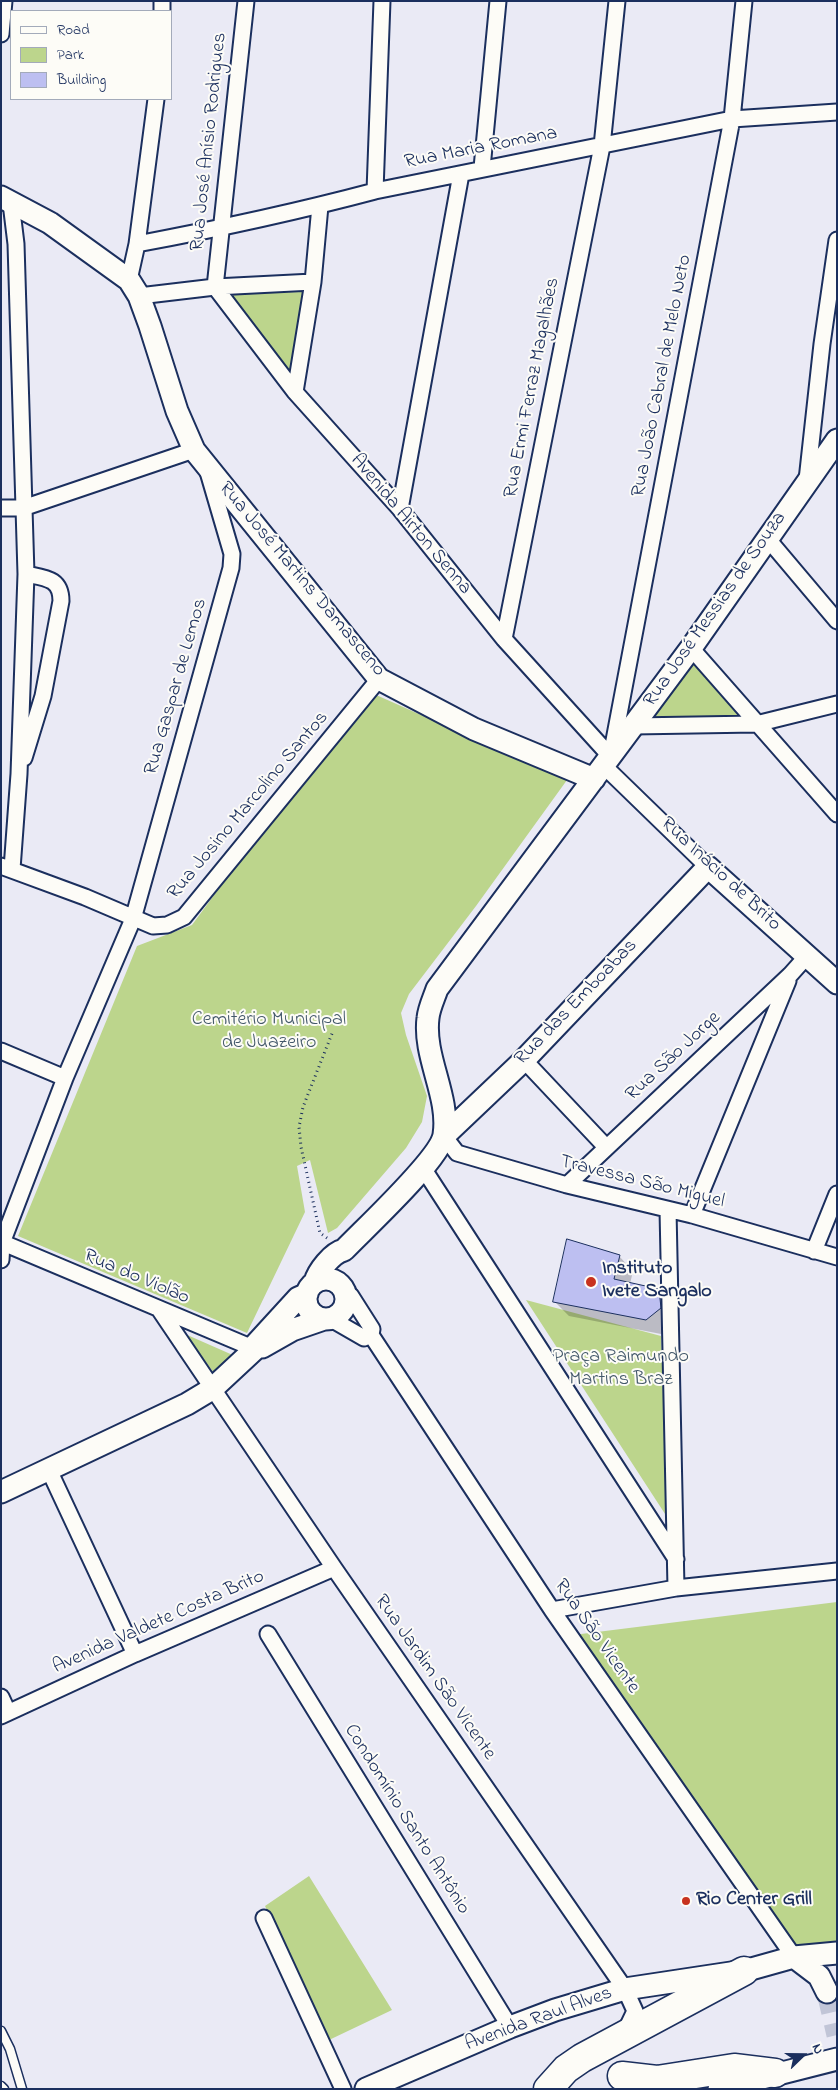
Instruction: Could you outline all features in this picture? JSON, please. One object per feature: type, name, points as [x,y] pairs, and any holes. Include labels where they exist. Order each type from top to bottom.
[{"type":"highway","points":[[548,2089],[566,2069],[582,2058],[744,1971]]},
{"type":"highway","points":[[622,2076],[657,2080],[734,2068],[775,2073]]},
{"type":"street","points":[[1,34],[4,1]]},
{"type":"street","name":"Rua José Anísio Rodrigues","points":[[215,287],[246,1]]},
{"type":"street","points":[[375,191],[382,1]]},
{"type":"street","points":[[482,168],[498,1]]},
{"type":"street","name":"Rua Ermi Ferraz Magalhães","points":[[504,639],[602,146],[617,1]]},
{"type":"street","name":"Rua João Cabral de Melo Neto","points":[[603,767],[732,119],[744,1]]},
{"type":"street","points":[[134,288],[137,244],[156,100]]},
{"type":"street","name":"Rua Maria Romana","points":[[137,244],[320,206],[375,191],[482,168],[732,119],[837,112]]},
{"type":"street","points":[[400,509],[461,174]]},
{"type":"street","points":[[6,200],[50,223],[134,288],[215,287],[313,282]]},
{"type":"street","points":[[6,200],[26,574],[19,774],[7,868]]},
{"type":"street","points":[[295,392],[313,282],[320,206]]},
{"type":"street","points":[[807,480],[822,344],[837,240]]},
{"type":"street","name":"Avenida Airton Senna","points":[[215,287],[295,392],[400,509],[603,767]]},
{"type":"street","name":"Rua José Martins Damasceno","points":[[134,288],[150,326],[177,411],[200,458],[379,679],[474,729],[603,767]]},
{"type":"street","name":"Rua José Messias de Souza","points":[[444,1136],[442,1104],[429,1038],[428,1019],[438,989],[691,648],[807,480],[837,440]]},
{"type":"street","points":[[1,508],[23,508],[200,458]]},
{"type":"street","name":"Rua Gaspar de Lemos","points":[[1,1260],[2,1242],[65,1078],[133,919],[232,561],[232,554],[200,458]]},
{"type":"street","points":[[767,538],[837,621]]},
{"type":"street","points":[[19,774],[43,696],[61,601],[61,592],[57,584],[46,578],[26,574]]},
{"type":"street","points":[[691,648],[837,814]]},
{"type":"street","name":"Rua Josino Marcolino Santos","points":[[7,868],[85,897],[153,926],[167,925],[184,917],[379,679]]},
{"type":"street","points":[[633,726],[756,724],[837,704]]},
{"type":"street","name":"Rua Inácio de Brito","points":[[603,767],[708,867],[837,983]]},
{"type":"street","name":"Rua das Emboabas","points":[[344,1250],[423,1168],[438,1148],[444,1136],[524,1060],[708,867]]},
{"type":"street","name":"Rua São Jorge","points":[[567,1185],[790,975],[807,956]]},
{"type":"street","points":[[692,1216],[790,975]]},
{"type":"street","points":[[1,1051],[65,1078]]},
{"type":"street","points":[[524,1060],[606,1147]]},
{"type":"street","name":"Travessa São Miguel","points":[[444,1136],[456,1153],[567,1185],[692,1216],[837,1258]]},
{"type":"street","points":[[423,1168],[676,1559]]},
{"type":"street","points":[[814,1251],[837,1194]]},
{"type":"street","points":[[668,1210],[676,1588]]},
{"type":"street","name":"Rua do Violão","points":[[2,1242],[255,1349]]},
{"type":"street","points":[[255,1349],[260,1349],[297,1328],[327,1319],[342,1312],[346,1298],[343,1288],[346,1257],[344,1250],[339,1251],[318,1274],[311,1288],[308,1307],[311,1313],[327,1319],[364,1338],[371,1335]]},
{"type":"street","points":[[1,1492],[187,1404],[212,1389],[255,1349],[255,1345],[298,1298],[311,1288],[328,1279],[343,1288]]},
{"type":"street","name":"Rua São Vicente","points":[[343,1288],[372,1329],[371,1335],[552,1610],[794,1957]]},
{"type":"street","name":"Rua Jardim São Vicente","points":[[159,1309],[334,1568],[625,1989],[635,2011],[624,2034]]},
{"type":"street","points":[[49,1470],[135,1654]]},
{"type":"street","name":"Avenida Valdete Costa Brito","points":[[5,1714],[135,1654],[334,1568]]},
{"type":"street","points":[[552,1610],[676,1588],[837,1571]]},
{"type":"street","name":"Condomínio Santo Antônio","points":[[268,1634],[510,2027]]},
{"type":"street","points":[[1,1697],[5,1714]]},
{"type":"street","points":[[264,1918],[343,2089]]},
{"type":"street","name":"Avenida Raul Alves","points":[[366,2089],[510,2027],[555,2010],[625,1989],[744,1971],[794,1957],[837,1953]]},
{"type":"street","points":[[794,1957],[814,1970],[824,1983],[827,1992]]},
{"type":"street","points":[[719,2089],[775,2073],[837,2059]]},
{"type":"lane","points":[[1,2031],[10,2049],[22,2089]]},
{"type":"path","points":[[333,1031],[303,1107],[299,1127],[301,1147],[320,1232],[344,1250]]},
{"type":"green space","points":[[305,292],[291,384],[227,293]]},
{"type":"green space","points":[[691,648],[756,724],[633,726]]},
{"type":"green space","name":"Cemitério Municipal de Juazeiro","points":[[365,690],[567,780],[476,906],[409,994],[401,1013],[406,1035],[427,1096],[422,1122],[406,1148],[337,1228],[328,1233],[310,1160],[297,1166],[305,1212],[247,1333],[18,1236],[137,946],[192,925]]},
{"type":"green space","name":"Praça Raimundo Martins Braz","points":[[526,1300],[661,1336],[667,1517]]},
{"type":"green space","points":[[185,1334],[235,1356],[217,1377]]},
{"type":"green space","points":[[837,1602],[837,1960],[802,1965],[573,1635]]},
{"type":"green space","points":[[309,1876],[392,2010],[329,2040],[265,1906]]},
{"type":"building","name":"Instituto Ivete Sangalo","points":[[567,1239],[620,1255],[614,1279],[659,1289],[661,1308],[646,1320],[553,1302]]},
{"type":"tunnel","points":[[827,1992],[837,2035]]},
{"type":"place","name":"Instituto Ivete Sangalo","points":[[591,1282]]},
{"type":"place","name":"Rio Center Grill","points":[[686,1901]]}]
